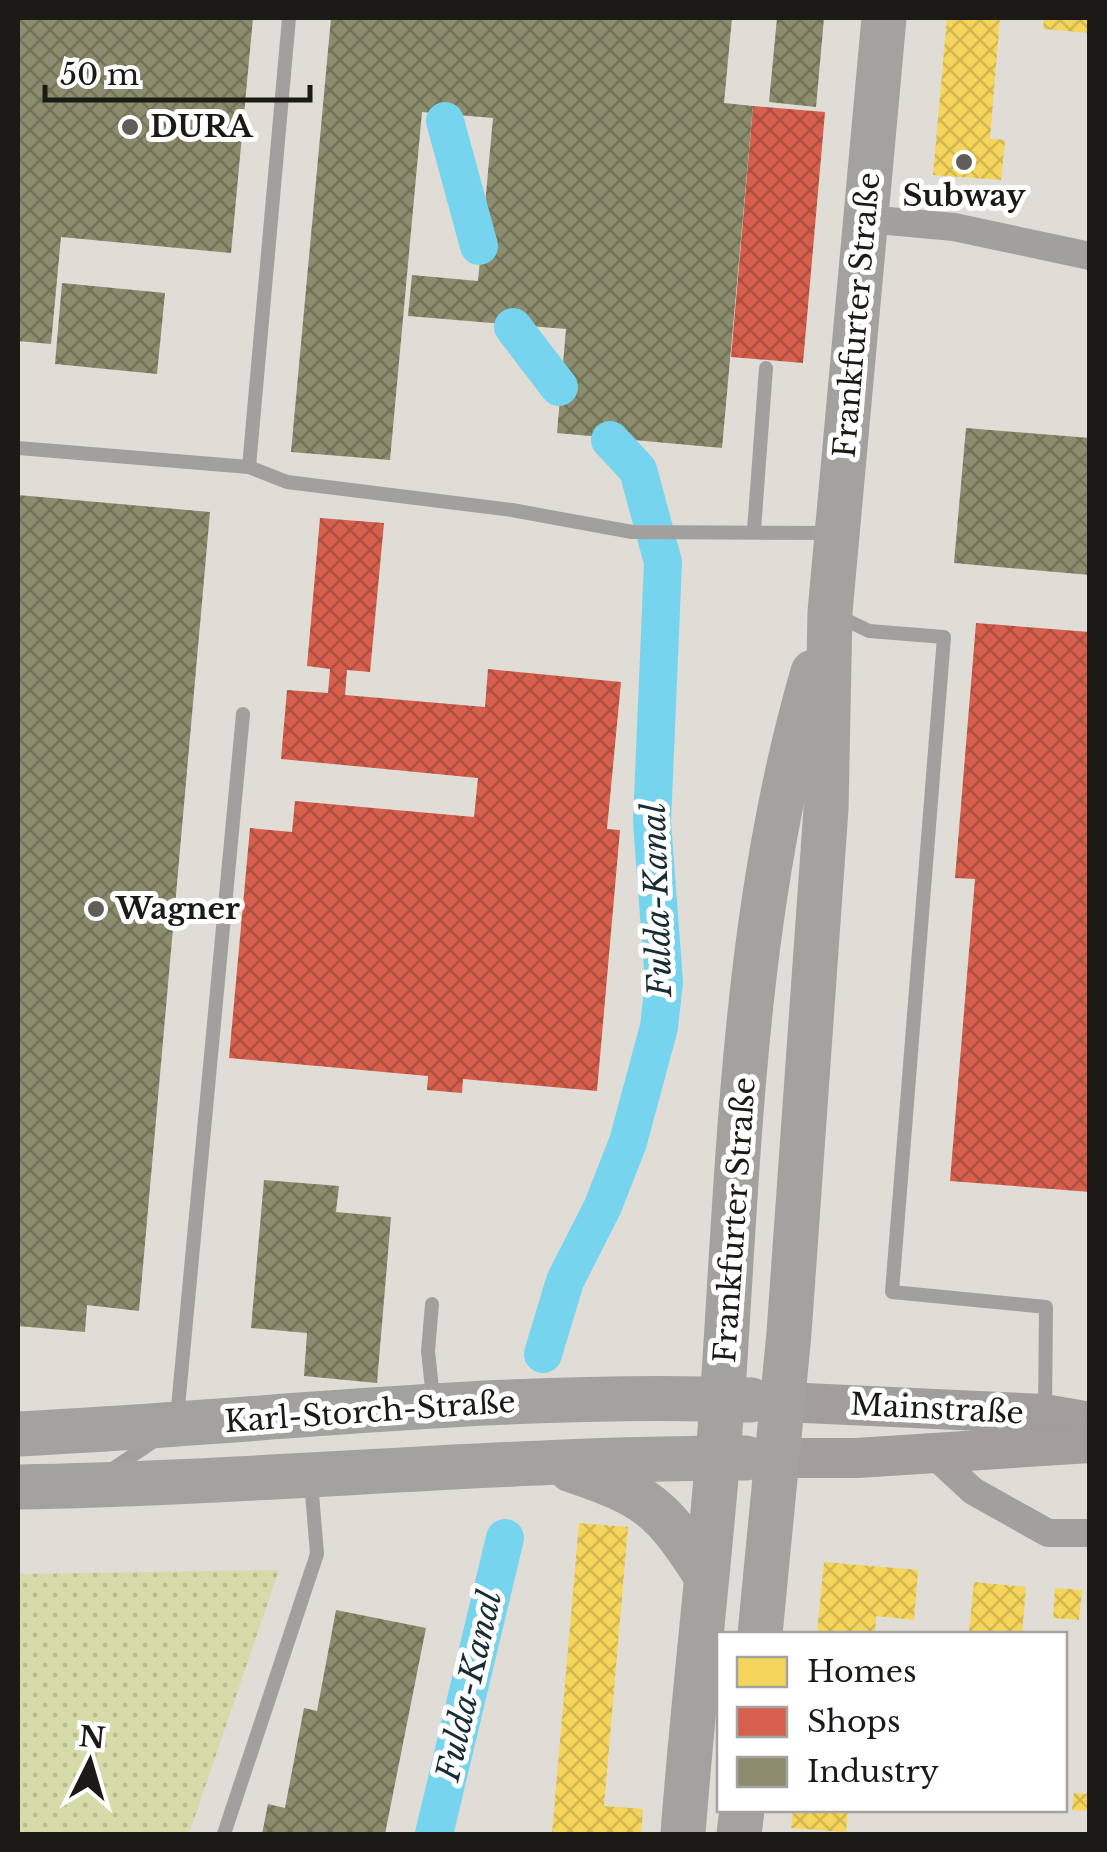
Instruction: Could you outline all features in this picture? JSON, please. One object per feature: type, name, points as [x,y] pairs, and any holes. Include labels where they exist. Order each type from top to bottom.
[{"type":"main road","name":"Frankfurter Straße","points":[[760,1632],[783,1402],[826,809],[830,612],[884,18]]},
{"type":"main road","name":"Frankfurter Straße","points":[[683,1834],[718,1458],[752,977],[764,882],[800,714],[830,612]]},
{"type":"main road","name":"Karl-Storch-Straße","points":[[18,1434],[176,1426],[434,1404],[636,1396],[783,1402]]},
{"type":"main road","name":"Mainstraße","points":[[783,1402],[1044,1414],[1090,1422]]},
{"type":"main road","name":"Mainstraße","points":[[778,1458],[933,1454],[1090,1443]]},
{"type":"main road","name":"Karl-Storch-Straße","points":[[18,1487],[545,1462],[778,1458]]},
{"type":"main road","points":[[545,1462],[622,1487],[656,1507],[706,1576]]},
{"type":"street","points":[[866,219],[954,227],[1090,256]]},
{"type":"street","name":"Mainstraße","points":[[933,1454],[973,1491],[1048,1533],[1090,1533]]},
{"type":"lane","points":[[249,467],[289,18]]},
{"type":"lane","points":[[754,530],[766,368]]},
{"type":"lane","points":[[18,448],[249,467],[288,482],[512,510],[632,532],[754,530],[837,534]]},
{"type":"lane","points":[[830,612],[869,631],[944,637],[892,1292],[1046,1307],[1044,1414]]},
{"type":"lane","points":[[86,1486],[176,1426],[244,714]]},
{"type":"lane","points":[[432,1304],[428,1350],[434,1404]]},
{"type":"lane","points":[[224,1834],[317,1554],[311,1475]]},
{"type":"green space","points":[[279,1570],[189,1834],[18,1834],[18,1574]]},
{"type":"building: Homes","points":[[947,18],[1000,18],[990,139],[1005,140],[1001,180],[933,175]]},
{"type":"building: Homes","points":[[1044,18],[1090,18],[1090,33],[1043,29]]},
{"type":"building: Homes","points":[[579,1523],[628,1527],[604,1806],[643,1809],[641,1834],[552,1834]]},
{"type":"building: Homes","points":[[824,1562],[918,1570],[914,1620],[876,1616],[875,1632],[817,1632]]},
{"type":"building: Homes","points":[[974,1582],[1026,1587],[1022,1632],[969,1632]]},
{"type":"building: Homes","points":[[1055,1588],[1082,1590],[1079,1620],[1053,1618]]},
{"type":"building: Homes","points":[[1074,1793],[1089,1794],[1088,1811],[1072,1810]]},
{"type":"building: Homes","points":[[793,1812],[848,1812],[846,1832],[791,1828]]},
{"type":"building: Shops","points":[[753,106],[825,112],[803,363],[731,357]]},
{"type":"building: Shops","points":[[320,518],[384,523],[370,672],[347,670],[345,695],[485,707],[488,669],[621,682],[607,829],[620,830],[597,1091],[463,1079],[462,1093],[427,1090],[428,1076],[229,1058],[250,828],[292,832],[295,801],[474,817],[478,778],[281,759],[287,690],[328,693],[330,669],[307,666]]},
{"type":"building: Shops","points":[[976,623],[1090,632],[1090,1192],[950,1181],[975,879],[955,878]]},
{"type":"building: Industry","name":"DURA","points":[[18,18],[253,18],[231,253],[61,237],[51,344],[18,341]]},
{"type":"building: Industry","points":[[331,18],[732,18],[724,103],[753,106],[722,448],[557,433],[566,329],[408,316],[412,275],[478,281],[493,118],[422,112],[390,460],[291,452]]},
{"type":"building: Industry","points":[[777,18],[824,18],[816,107],[769,102]]},
{"type":"building: Industry","points":[[62,283],[165,293],[157,374],[55,364]]},
{"type":"building: Industry","points":[[966,428],[1090,438],[1090,575],[954,563]]},
{"type":"building: Industry","name":"Wagner","points":[[18,495],[210,512],[139,1311],[87,1305],[85,1332],[18,1326]]},
{"type":"building: Industry","points":[[264,1180],[339,1186],[336,1212],[391,1217],[377,1383],[304,1376],[307,1333],[251,1328]]},
{"type":"building: Industry","points":[[336,1610],[426,1628],[385,1834],[262,1834],[268,1804],[285,1808],[304,1708],[317,1711]]},
{"type":"waterway","name":"Fulda-Kanal","points":[[445,121],[479,246]]},
{"type":"waterway","name":"Fulda-Kanal","points":[[513,327],[559,387]]},
{"type":"waterway","name":"Fulda-Kanal","points":[[543,1354],[565,1281],[603,1206],[628,1142],[659,1027],[664,982],[652,822],[663,562],[638,470],[610,440]]},
{"type":"waterway","name":"Fulda-Kanal","points":[[434,1834],[505,1538]]},
{"type":"place","name":"DURA","points":[[130,127]]},
{"type":"place","name":"Subway","points":[[964,162]]},
{"type":"place","name":"Wagner","points":[[96,909]]}]
